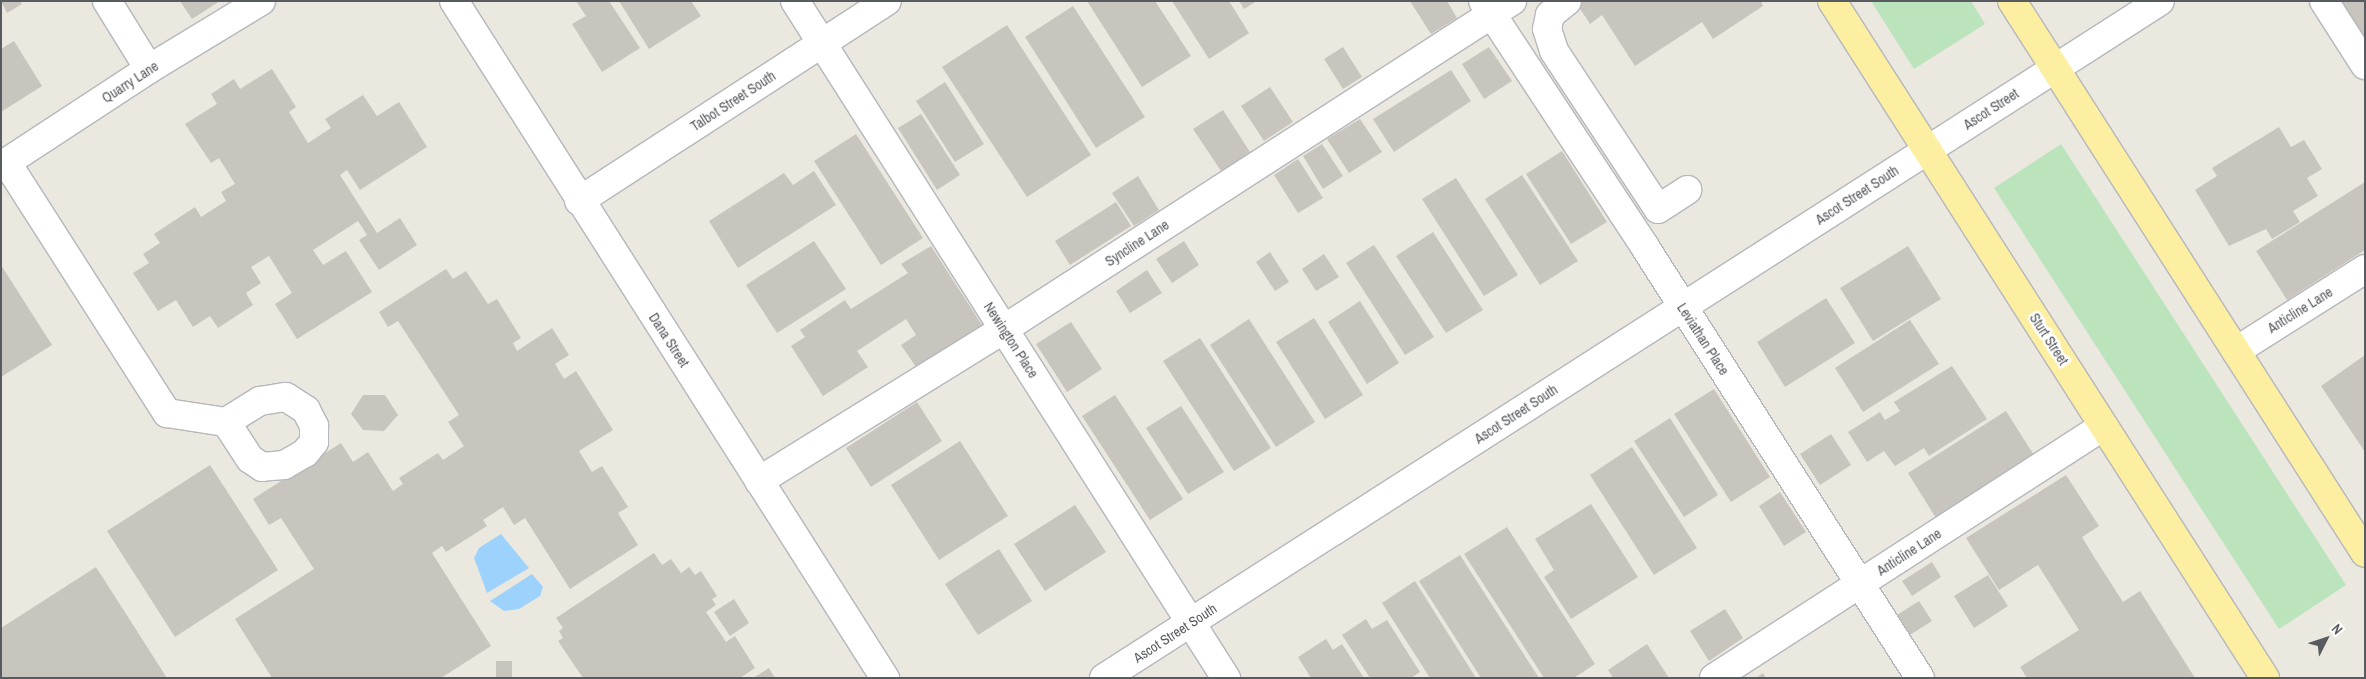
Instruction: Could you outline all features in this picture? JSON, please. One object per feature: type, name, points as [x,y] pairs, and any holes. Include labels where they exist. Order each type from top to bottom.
[{"type":"main road","name":"Sturt Street","points":[[1832,1],[2265,678]]},
{"type":"main road","points":[[2012,1],[2365,553]]},
{"type":"street","points":[[107,1],[149,69]]},
{"type":"street","name":"Quarry Lane","points":[[4,165],[149,69],[261,1]]},
{"type":"street","name":"Dana Street","points":[[454,1],[579,201],[885,678]]},
{"type":"street","name":"Newington Place","points":[[795,1],[1226,678]]},
{"type":"street","name":"Talbot Street South","points":[[579,201],[888,1]]},
{"type":"street","points":[[1567,1],[1550,15],[1547,30],[1554,51],[1658,209],[1687,190]]},
{"type":"street","name":"Ascot Street","points":[[1927,150],[2160,1]]},
{"type":"street","points":[[2324,1],[2365,65]]},
{"type":"street","name":"Leviathan Place","points":[[1496,6],[1683,307],[1920,678]]},
{"type":"street","name":"Syncline Lane","points":[[759,482],[1004,329],[1496,6]]},
{"type":"street","name":"Ascot Street South","points":[[1104,678],[1927,150]]},
{"type":"street","points":[[4,165],[167,413],[226,422]]},
{"type":"street","name":"Anticline Lane","points":[[2236,351],[2365,269]]},
{"type":"street","name":"Anticline Lane","points":[[1714,678],[2104,426]]},
{"type":"green space","points":[[1871,1],[1971,1],[1985,24],[1914,69]]},
{"type":"green space","points":[[2061,144],[2346,585],[2279,629],[1994,188]]},
{"type":"water","points":[[501,534],[529,568],[487,593],[474,558],[479,548]]},
{"type":"water","points":[[532,574],[543,587],[540,596],[519,609],[504,611],[490,601]]},
{"type":"building","points":[[1,1],[20,1],[22,4],[7,13]]},
{"type":"building","points":[[180,1],[220,1],[192,19]]},
{"type":"building","points":[[576,1],[609,1],[640,48],[602,72],[572,24],[586,16]]},
{"type":"building","points":[[619,1],[691,1],[701,16],[649,49]]},
{"type":"building","points":[[1087,1],[1155,1],[1191,56],[1142,87]]},
{"type":"building","points":[[1172,1],[1229,1],[1249,33],[1209,59]]},
{"type":"building","points":[[1239,1],[1257,1],[1244,9]]},
{"type":"building","points":[[1410,1],[1447,1],[1457,18],[1431,34]]},
{"type":"building","points":[[1575,1],[1761,1],[1763,6],[1713,39],[1702,22],[1635,66],[1602,15],[1590,24]]},
{"type":"building","points":[[2339,1],[2365,1],[2365,42]]},
{"type":"building","points":[[1073,6],[1145,117],[1096,148],[1025,37]]},
{"type":"building","points":[[1007,25],[1091,155],[1027,197],[942,67]]},
{"type":"building","points":[[14,41],[42,86],[1,112],[1,49]]},
{"type":"building","points":[[1343,47],[1362,77],[1343,89],[1324,59]]},
{"type":"building","points":[[1489,47],[1512,81],[1484,99],[1462,64]]},
{"type":"building","points":[[272,69],[296,107],[289,112],[308,143],[331,128],[325,119],[363,95],[377,116],[399,102],[427,147],[360,190],[347,170],[340,175],[377,233],[400,218],[417,245],[379,270],[359,240],[367,235],[358,221],[313,250],[323,265],[346,251],[372,292],[297,339],[275,304],[292,293],[269,256],[251,267],[261,283],[246,293],[253,305],[218,328],[210,316],[193,327],[176,300],[158,311],[133,273],[149,263],[143,254],[160,243],[154,234],[195,207],[201,217],[226,201],[221,192],[235,184],[219,158],[211,163],[185,124],[217,104],[211,94],[234,79],[240,89]]},
{"type":"building","points":[[1451,70],[1471,101],[1394,152],[1373,119]]},
{"type":"building","points":[[945,82],[984,144],[955,162],[916,101]]},
{"type":"building","points":[[1270,87],[1293,122],[1264,141],[1241,106]]},
{"type":"building","points":[[1223,110],[1250,152],[1221,171],[1193,129]]},
{"type":"building","points":[[921,114],[960,175],[937,190],[898,128]]},
{"type":"building","points":[[1360,119],[1382,152],[1349,173],[1327,139]]},
{"type":"building","points":[[2279,127],[2291,147],[2304,140],[2322,169],[2307,178],[2318,196],[2293,211],[2300,222],[2272,239],[2266,229],[2229,246],[2195,190],[2217,176],[2212,168]]},
{"type":"building","points":[[856,134],[923,238],[881,265],[814,161]]},
{"type":"building","points":[[1322,144],[1343,176],[1323,189],[1303,156]]},
{"type":"building","points":[[1562,151],[1607,222],[1571,244],[1526,174]]},
{"type":"building","points":[[1298,159],[1323,198],[1298,213],[1274,175]]},
{"type":"building","points":[[814,171],[836,205],[738,268],[709,221],[784,173],[793,185]]},
{"type":"building","points":[[1522,175],[1578,261],[1540,285],[1485,199]]},
{"type":"building","points":[[1138,176],[1159,210],[1134,226],[1112,193]]},
{"type":"building","points":[[1456,178],[1518,275],[1484,296],[1422,199]]},
{"type":"building","points":[[2365,182],[2365,250],[2287,300],[2256,251]]},
{"type":"building","points":[[1116,202],[1131,226],[1070,265],[1055,241]]},
{"type":"building","points":[[1433,232],[1483,310],[1446,333],[1396,256]]},
{"type":"building","points":[[814,241],[846,289],[777,333],[746,285]]},
{"type":"building","points":[[1184,241],[1199,265],[1172,283],[1156,259]]},
{"type":"building","points":[[1374,245],[1434,337],[1405,355],[1346,263]]},
{"type":"building","points":[[931,246],[982,325],[916,367],[901,345],[916,335],[906,319],[857,351],[868,367],[823,396],[791,346],[805,337],[800,330],[845,300],[851,309],[908,273],[901,264]]},
{"type":"building","points":[[1908,246],[1941,299],[1873,341],[1840,288]]},
{"type":"building","points":[[1270,252],[1289,282],[1275,291],[1256,262]]},
{"type":"building","points":[[1324,254],[1339,277],[1316,291],[1302,269]]},
{"type":"building","points":[[1,265],[52,345],[1,377]]},
{"type":"building","points":[[446,269],[453,279],[466,271],[488,304],[497,299],[521,338],[513,343],[517,351],[552,328],[569,355],[555,364],[564,379],[576,371],[613,430],[579,451],[592,472],[602,466],[628,507],[618,513],[638,545],[570,589],[525,518],[514,525],[503,507],[483,520],[487,526],[446,552],[442,546],[432,553],[491,646],[441,678],[272,678],[235,619],[314,569],[281,518],[269,525],[253,499],[341,443],[353,462],[368,452],[393,491],[403,484],[399,478],[438,453],[443,460],[464,446],[448,422],[459,415],[398,321],[388,327],[379,312]]},
{"type":"building","points":[[1147,270],[1162,293],[1130,313],[1116,291]]},
{"type":"building","points":[[1826,298],[1855,343],[1785,387],[1757,342]]},
{"type":"building","points":[[1360,301],[1399,363],[1367,384],[1328,322]]},
{"type":"building","points":[[1314,318],[1363,395],[1325,419],[1276,342]]},
{"type":"building","points":[[1249,319],[1315,422],[1276,447],[1210,345]]},
{"type":"building","points":[[1910,320],[1939,364],[1863,412],[1835,368]]},
{"type":"building","points":[[1071,322],[1102,369],[1067,392],[1036,344]]},
{"type":"building","points":[[1200,338],[1271,448],[1234,471],[1163,361]]},
{"type":"building","points":[[2365,355],[2365,452],[2321,386]]},
{"type":"building","points":[[1952,366],[1987,419],[1929,456],[1924,448],[1895,466],[1884,451],[1867,462],[1848,432],[1880,412],[1885,420],[1900,411],[1894,402]]},
{"type":"building","points":[[1714,389],[1770,477],[1731,502],[1674,414]]},
{"type":"building","points":[[363,395],[385,395],[398,415],[384,431],[363,430],[351,414]]},
{"type":"building","points":[[1115,395],[1183,499],[1150,520],[1082,416]]},
{"type":"building","points":[[917,402],[942,441],[871,487],[846,448]]},
{"type":"building","points":[[1181,406],[1224,472],[1188,494],[1146,428]]},
{"type":"building","points":[[2006,411],[2037,460],[1939,523],[1908,473]]},
{"type":"building","points":[[1670,418],[1718,495],[1684,517],[1634,441]]},
{"type":"building","points":[[1831,434],[1851,465],[1820,485],[1800,454]]},
{"type":"building","points":[[960,441],[1008,516],[939,560],[891,485]]},
{"type":"building","points":[[1632,447],[1697,548],[1654,575],[1590,475]]},
{"type":"building","points":[[210,465],[278,570],[175,637],[107,531]]},
{"type":"building","points":[[2066,475],[2099,526],[2082,537],[2096,560],[2123,602],[2140,591],[2195,678],[2027,678],[2020,667],[2079,630],[2038,565],[1999,590],[1966,538]]},
{"type":"building","points":[[1780,492],[1806,532],[1784,546],[1759,506]]},
{"type":"building","points":[[1591,504],[1638,577],[1571,619],[1544,577],[1554,570],[1535,539]]},
{"type":"building","points":[[1075,505],[1106,552],[1045,591],[1014,544]]},
{"type":"building","points":[[1507,527],[1595,664],[1574,678],[1544,678],[1464,554]]},
{"type":"building","points":[[999,549],[1032,601],[978,635],[945,584]]},
{"type":"building","points":[[654,553],[662,565],[671,559],[681,573],[689,567],[695,575],[701,571],[717,596],[712,599],[716,605],[706,612],[726,642],[735,636],[755,668],[740,678],[583,678],[558,641],[563,638],[559,631],[563,628],[556,618]]},
{"type":"building","points":[[1460,555],[1539,678],[1481,678],[1419,581]]},
{"type":"building","points":[[1932,562],[1941,577],[1912,596],[1902,581]]},
{"type":"building","points":[[96,567],[167,678],[1,678],[1,628]]},
{"type":"building","points":[[1988,575],[2008,606],[1974,628],[1954,596]]},
{"type":"building","points":[[1415,581],[1476,678],[1430,678],[1382,603]]},
{"type":"building","points":[[734,599],[749,623],[730,636],[714,612]]},
{"type":"building","points":[[1919,601],[1932,621],[1910,635],[1897,615]]},
{"type":"building","points":[[1725,609],[1743,638],[1709,661],[1690,631]]},
{"type":"building","points":[[1366,619],[1372,629],[1387,620],[1420,672],[1411,678],[1370,678],[1342,635]]},
{"type":"building","points":[[1326,639],[1333,650],[1342,644],[1364,678],[1311,678],[1298,657]]},
{"type":"building","points":[[1647,644],[1669,678],[1613,678],[1608,670]]},
{"type":"building","points":[[496,661],[512,661],[512,678],[496,678]]},
{"type":"building","points":[[769,668],[775,678],[753,678]]},
{"type":"building","points":[[1763,673],[1766,678],[1756,678]]}]
